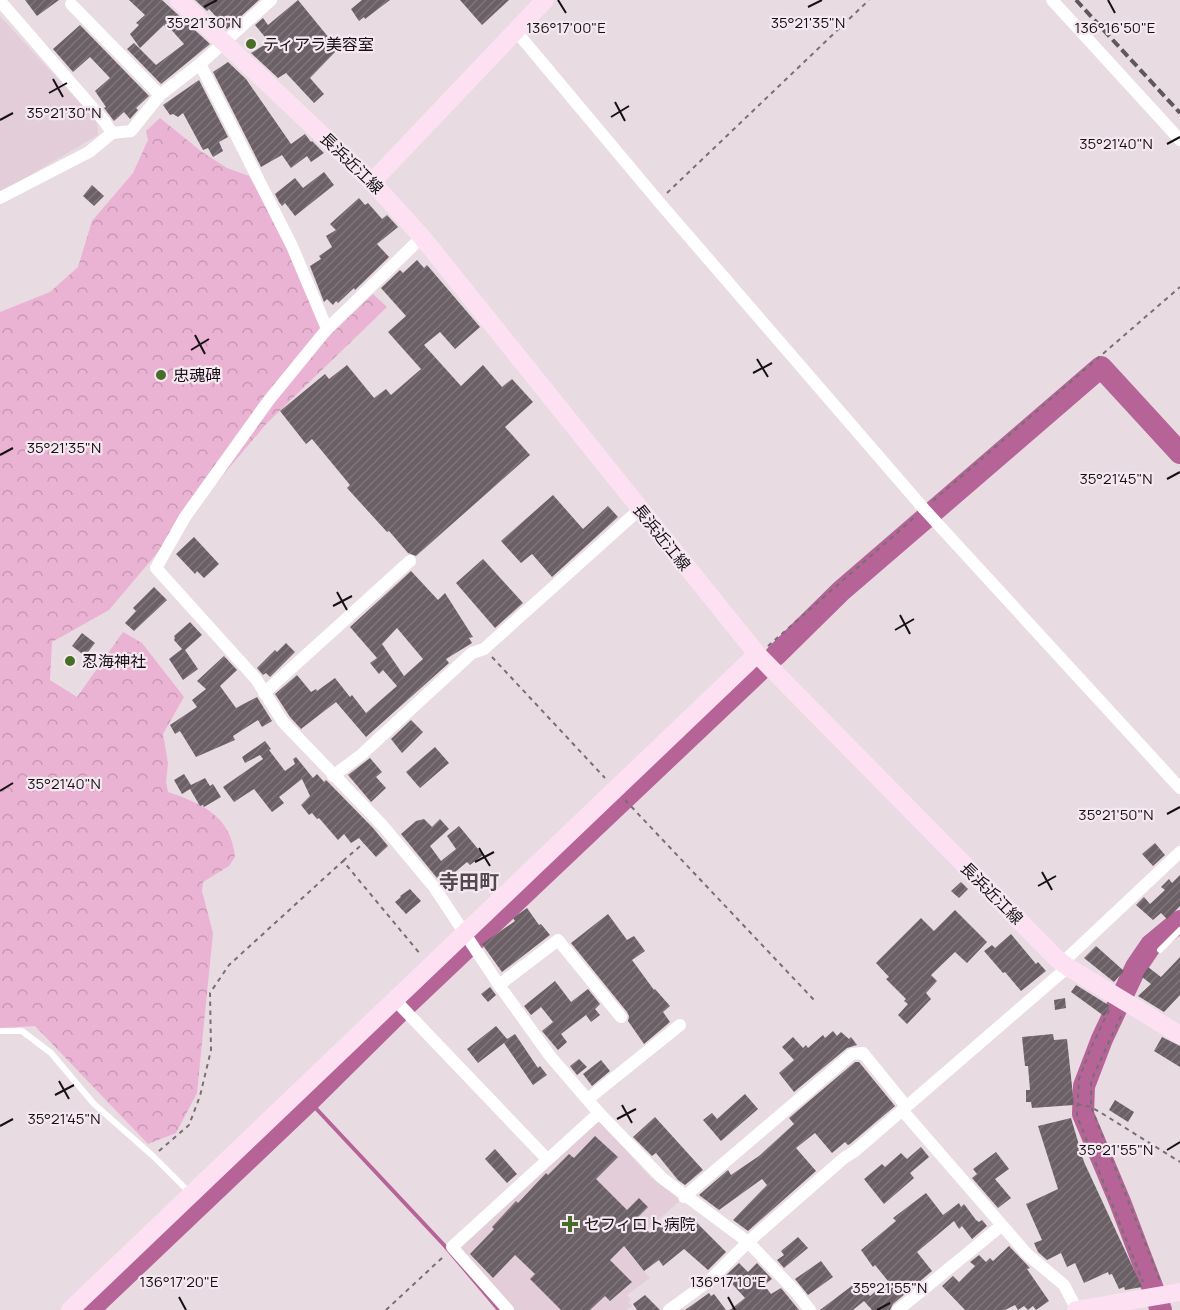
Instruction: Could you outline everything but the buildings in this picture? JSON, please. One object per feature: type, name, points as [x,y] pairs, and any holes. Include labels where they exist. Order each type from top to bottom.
[{"type":"main road","name":"長浜近江線","points":[[179,0],[372,182],[422,237],[640,509],[764,651],[1065,965],[1180,1035]]},
{"type":"main road","points":[[372,182],[545,0]]},
{"type":"main road","points":[[70,1310],[192,1194],[401,1006],[431,966],[470,940],[616,790],[764,651]]},
{"type":"main road","points":[[1076,1310],[1165,1295]]},
{"type":"street","points":[[0,198],[89,152],[112,133],[130,131],[160,95],[200,64],[271,0]]},
{"type":"street","points":[[1052,0],[1180,140]]},
{"type":"street","points":[[0,1],[112,133]]},
{"type":"street","points":[[71,4],[160,95]]},
{"type":"street","points":[[515,30],[659,202],[928,513],[1180,788]]},
{"type":"street","points":[[200,64],[297,256],[327,328]]},
{"type":"street","points":[[422,237],[327,328],[269,400],[192,507],[156,568],[256,679],[283,722],[333,777],[383,826],[434,887],[499,985],[550,1056],[599,1113],[662,1178],[684,1197],[748,1242],[810,1310]]},
{"type":"street","points":[[333,777],[361,755],[472,653],[484,649],[640,509]]},
{"type":"street","points":[[264,693],[410,561]]},
{"type":"street","points":[[669,1310],[709,1281],[748,1242],[1065,965],[1180,853]]},
{"type":"street","points":[[499,985],[558,940],[621,1017]]},
{"type":"street","points":[[401,1006],[548,1159]]},
{"type":"street","points":[[588,1099],[680,1025]]},
{"type":"street","points":[[684,1197],[852,1054],[863,1053],[904,1108],[1001,1226],[1027,1254],[1064,1285],[1076,1310]]},
{"type":"street","points":[[508,1310],[453,1247],[599,1113]]},
{"type":"street","points":[[898,1310],[1001,1226]]},
{"type":"lane","points":[[1160,950],[1180,930]]},
{"type":"lane","points":[[0,1031],[22,1031],[51,1053],[94,1104],[192,1194]]},
{"type":"path","points":[[659,202],[869,0]]},
{"type":"path","points":[[764,651],[928,513],[1180,287]]},
{"type":"path","points":[[484,649],[616,790]]},
{"type":"path","points":[[629,804],[815,1001]]},
{"type":"path","points":[[153,1156],[189,1125],[200,1096],[211,1050],[210,993],[229,965],[383,826]]},
{"type":"path","points":[[343,861],[431,966]]},
{"type":"path","points":[[1122,1000],[1090,1050],[1079,1079],[1077,1116],[1165,1295]]},
{"type":"path","points":[[1122,1000],[1116,1025],[1090,1081],[1091,1107],[1165,1295]]},
{"type":"path","points":[[1077,1104],[1091,1107],[1180,1162]]},
{"type":"path","points":[[386,1310],[443,1257]]},
{"type":"shaded area","points":[[0,16],[97,122],[98,135],[0,193]]},
{"type":"shaded area","name":"セフィロト病院","points":[[598,1119],[650,1177],[681,1200],[625,1249],[650,1278],[627,1295],[631,1300],[628,1302],[632,1306],[626,1310],[514,1310],[461,1248]]},
{"type":"green space","points":[[160,118],[202,152],[227,168],[249,176],[273,216],[327,338],[373,294],[387,307],[267,423],[109,610],[52,642],[50,680],[77,697],[123,632],[142,643],[184,697],[163,734],[168,763],[166,782],[168,792],[193,801],[213,814],[228,831],[235,857],[229,866],[203,882],[202,891],[213,933],[197,1093],[176,1133],[148,1144],[35,1026],[0,1028],[0,312],[50,292],[78,267],[92,221],[133,173],[148,140],[146,131]]},
{"type":"waterway","points":[[776,655],[841,591],[1101,367],[1180,453]]},
{"type":"waterway","points":[[89,1310],[309,1101],[403,1008],[759,671]]},
{"type":"waterway","points":[[1161,1310],[1120,1202],[1083,1114],[1084,1086],[1102,1039],[1136,967],[1151,945],[1180,921]]},
{"type":"waterway","points":[[309,1101],[444,1245],[499,1310]]},
{"type":"railway","points":[[1076,0],[1180,113]]},
{"type":"place","name":"ティアラ美容室","points":[[251,44]]},
{"type":"place","name":"忠魂碑","points":[[161,375]]},
{"type":"place","name":"忍海神社","points":[[70,661]]},
{"type":"place","name":"セフィロト病院","points":[[570,1224]]},
{"type":"district","name":"寺田町","points":[[469,882]]}]
